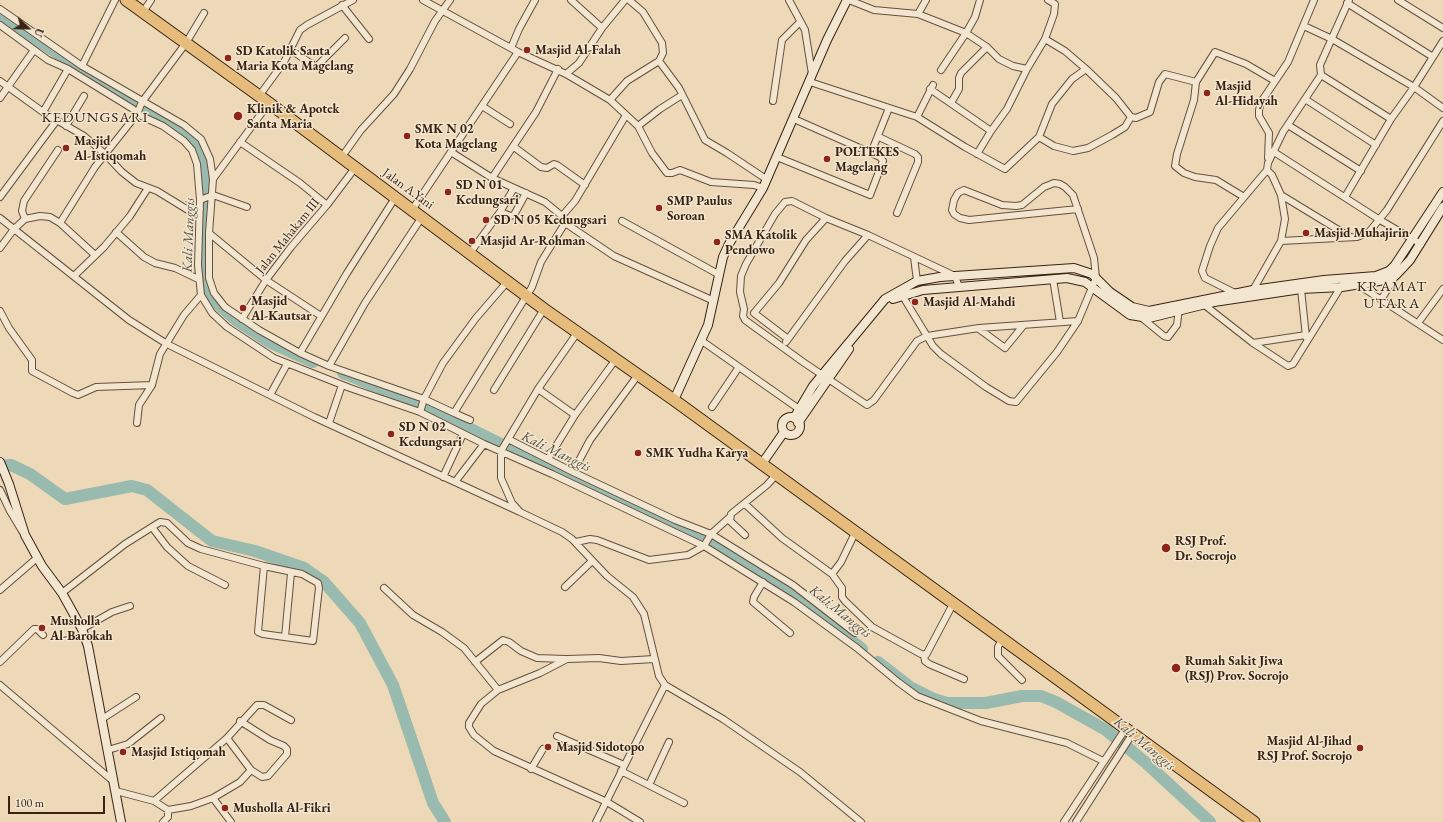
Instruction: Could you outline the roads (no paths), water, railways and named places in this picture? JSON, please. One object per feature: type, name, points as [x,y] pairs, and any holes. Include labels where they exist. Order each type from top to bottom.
[{"type":"highway","name":"Jalan A.Yani","points":[[126,0],[269,103],[526,294],[544,309],[674,400],[761,465],[1002,639],[1127,735],[1254,822]]},
{"type":"street","points":[[82,66],[115,0]]},
{"type":"street","points":[[143,12],[151,0]]},
{"type":"street","points":[[259,96],[291,50],[300,30],[353,0]]},
{"type":"street","points":[[422,0],[442,12],[464,21],[518,52],[558,69],[610,100],[638,126],[652,153],[667,173],[672,174],[680,170],[712,182],[754,185],[763,188]]},
{"type":"street","points":[[341,158],[361,130],[394,94],[410,69],[435,21],[450,0]]},
{"type":"street","points":[[511,48],[519,29],[535,0]]},
{"type":"street","points":[[571,0],[584,10],[602,28]]},
{"type":"street","points":[[566,74],[579,63],[602,28],[625,0]]},
{"type":"street","points":[[610,100],[627,81],[659,61],[662,53],[662,43],[643,12],[629,0]]},
{"type":"street","points":[[789,0],[805,30],[811,78]]},
{"type":"street","points":[[674,400],[702,340],[714,301],[718,274],[728,244],[763,188],[811,78],[848,0],[874,10],[904,14],[918,14],[966,33],[987,47],[999,59],[1013,66],[1027,69]]},
{"type":"street","points":[[918,14],[926,0]]},
{"type":"street","points":[[941,70],[975,17],[980,0]]},
{"type":"street","points":[[977,154],[1007,109],[1027,69],[1045,39],[1054,14],[1055,4],[1048,0]]},
{"type":"street","points":[[1253,290],[1281,241],[1285,219],[1281,195],[1267,167],[1270,143],[1269,133],[1259,116],[1259,110],[1261,102],[1288,62],[1314,0]]},
{"type":"street","points":[[1398,0],[1443,28]]},
{"type":"street","points":[[1237,294],[1205,278],[1202,271],[1210,246],[1218,228],[1267,167],[1283,132],[1321,75],[1320,65],[1348,1],[1433,57]]},
{"type":"street","points":[[342,5],[369,39]]},
{"type":"street","points":[[0,9],[82,66],[142,103],[184,125],[201,139],[210,159],[213,179],[209,278],[214,293],[225,307],[242,319],[300,352],[329,366],[424,400],[470,420]]},
{"type":"street","points":[[60,222],[105,154],[138,112],[142,103],[186,43],[204,13]]},
{"type":"street","points":[[773,101],[782,40],[800,22]]},
{"type":"street","points":[[0,25],[48,60],[68,69],[133,110],[176,134],[192,150],[197,164],[201,200],[198,279],[201,294],[212,313],[227,327],[247,342],[287,364],[342,385],[420,411],[484,444],[501,450],[705,545],[763,582],[857,648],[898,682],[918,696],[981,722],[1067,743],[1103,761]]},
{"type":"street","points":[[1304,26],[1332,39],[1414,87],[1443,108]]},
{"type":"street","points":[[291,50],[316,66],[345,38]]},
{"type":"street","points":[[1045,39],[1065,51],[1116,98],[1133,118]]},
{"type":"street","points":[[1345,197],[1390,119],[1414,87],[1443,41]]},
{"type":"street","points":[[951,103],[959,89],[959,78],[962,73],[987,47]]},
{"type":"street","points":[[0,98],[7,86],[34,50]]},
{"type":"street","points":[[412,210],[518,52]]},
{"type":"street","points":[[1244,197],[1216,180],[1195,177],[1184,173],[1175,166],[1177,154],[1194,100],[1196,82],[1215,52],[1246,64],[1275,81]]},
{"type":"street","points":[[659,61],[679,88],[705,140],[727,152],[766,179]]},
{"type":"street","points":[[43,112],[68,69]]},
{"type":"street","points":[[492,178],[514,147],[558,69]]},
{"type":"street","points":[[811,78],[916,117],[977,154],[1006,169],[1039,137],[1052,104],[1072,79],[1086,70]]},
{"type":"street","points":[[1039,137],[1065,150],[1088,148],[1125,127],[1133,118],[1146,114],[1152,108],[1159,82],[1165,74],[1196,82]]},
{"type":"street","points":[[1321,75],[1390,119]]},
{"type":"street","points":[[0,81],[43,112],[84,136],[105,154],[122,172],[136,183],[188,210],[200,209]]},
{"type":"street","points":[[916,117],[932,87],[951,103],[991,131]]},
{"type":"street","points":[[638,126],[660,109],[682,95]]},
{"type":"street","points":[[66,126],[84,96]]},
{"type":"street","points":[[1305,99],[1376,145]]},
{"type":"street","points":[[213,179],[269,103]]},
{"type":"street","points":[[482,106],[510,124]]},
{"type":"street","points":[[871,152],[879,137],[889,108]]},
{"type":"street","points":[[562,216],[584,185],[626,115]]},
{"type":"street","points":[[777,157],[870,195],[883,161],[880,157],[794,118]]},
{"type":"street","points":[[0,197],[57,120]]},
{"type":"street","points":[[1281,241],[1361,236],[1370,232],[1380,220],[1443,121]]},
{"type":"street","points":[[1288,125],[1361,171]]},
{"type":"street","points":[[879,137],[915,154],[918,157],[918,162],[897,213]]},
{"type":"street","points":[[240,142],[300,183],[327,205]]},
{"type":"street","points":[[514,147],[541,167],[548,168],[554,164],[557,165],[584,185]]},
{"type":"street","points":[[25,219],[22,211],[24,201],[58,150]]},
{"type":"street","points":[[451,152],[492,178],[545,202],[562,216],[565,223],[614,256],[714,301]]},
{"type":"street","points":[[1274,152],[1417,242]]},
{"type":"street","name":"Jalan Mahakam III","points":[[242,319],[266,280],[355,168]]},
{"type":"street","points":[[902,295],[937,350],[986,387],[1013,403],[1019,400],[1024,394],[1057,352],[1078,321],[1096,278],[1094,258],[1078,209],[1070,192],[1065,186],[1054,183],[1044,187],[1022,205],[1016,206],[1002,205],[964,190],[955,196],[952,210],[954,214],[960,218],[978,220],[1078,209]]},
{"type":"street","points":[[74,276],[130,216],[148,188]]},
{"type":"street","points":[[470,253],[500,212],[514,188]]},
{"type":"street","points":[[1381,300],[1396,275],[1410,260],[1417,242],[1443,192]]},
{"type":"street","points":[[500,212],[511,216],[514,215],[526,193]]},
{"type":"street","points":[[1281,195],[1350,237]]},
{"type":"street","points":[[201,200],[213,196],[247,207]]},
{"type":"street","points":[[300,352],[395,198]]},
{"type":"street","points":[[959,287],[955,276],[914,256],[826,218],[792,201],[785,202],[775,214],[741,276],[740,292],[744,308],[743,318],[863,404],[869,405],[917,341],[927,336],[978,328],[1078,321]]},
{"type":"street","points":[[1201,302],[1214,302],[1342,283],[1376,276],[1389,271],[1417,242],[1443,207]]},
{"type":"street","points":[[0,248],[25,219],[33,216],[50,216],[60,222],[95,255]]},
{"type":"street","points":[[329,366],[364,303],[422,217]]},
{"type":"street","points":[[0,218],[130,320],[167,344],[270,395],[562,532],[576,542],[592,561],[633,597],[644,614],[659,676],[665,684],[723,719],[800,772],[861,822]]},
{"type":"street","points":[[754,313],[779,283],[806,240],[826,218]]},
{"type":"street","points":[[622,221],[718,274]]},
{"type":"street","points":[[454,412],[533,285],[541,262],[565,223]]},
{"type":"street","points":[[116,232],[149,260],[175,268],[198,279]]},
{"type":"street","points":[[210,233],[266,280],[322,316]]},
{"type":"street","points":[[783,346],[845,261],[868,236]]},
{"type":"street","points":[[914,256],[917,281]]},
{"type":"street","points":[[796,420],[825,377],[884,299],[917,281],[940,277],[1074,268],[1084,270],[1092,274],[1122,301],[1142,311],[1179,308]]},
{"type":"street","points":[[784,432],[790,434],[795,433],[799,428],[796,420],[799,409],[882,308],[888,302],[902,295],[923,290],[1053,279],[1077,279],[1092,286],[1130,315],[1142,318],[1158,317],[1179,308],[1253,290],[1324,280],[1357,284],[1385,280],[1396,275]]},
{"type":"street","points":[[1053,279],[1060,322]]},
{"type":"street","points":[[420,411],[443,363],[476,318],[508,281]]},
{"type":"street","points":[[1201,302],[1253,343],[1288,366],[1293,364],[1342,283]]},
{"type":"street","points":[[1357,284],[1443,340]]},
{"type":"street","points":[[1301,289],[1307,342]]},
{"type":"street","points":[[1418,323],[1441,297],[1443,289]]},
{"type":"street","points":[[137,423],[139,405],[152,385],[160,354],[184,315],[201,294]]},
{"type":"street","points":[[744,308],[754,313],[788,339]]},
{"type":"street","points":[[1142,318],[1164,336],[1168,337],[1178,325],[1179,308]]},
{"type":"street","points":[[494,390],[544,309]]},
{"type":"street","points":[[0,311],[9,328],[32,360],[32,371],[73,393],[78,395],[96,387],[152,385]]},
{"type":"street","points":[[978,328],[1005,348],[1023,326]]},
{"type":"street","points":[[520,512],[512,503],[501,478],[501,450],[538,389],[577,333]]},
{"type":"street","points":[[1253,343],[1306,335]]},
{"type":"street","points":[[702,340],[799,409]]},
{"type":"street","points":[[548,460],[575,415],[616,359]]},
{"type":"street","points":[[270,395],[287,364]]},
{"type":"street","points":[[712,407],[739,367]]},
{"type":"street","points":[[573,472],[590,440],[638,375]]},
{"type":"street","points":[[329,423],[342,385]]},
{"type":"street","points":[[538,389],[575,415]]},
{"type":"street","points":[[784,432],[782,426],[788,417],[796,420]]},
{"type":"street","points":[[761,465],[784,432]]},
{"type":"street","points":[[443,477],[463,434]]},
{"type":"street","points":[[507,440],[710,535],[793,585],[855,633]]},
{"type":"street","points":[[455,482],[484,444]]},
{"type":"street","points":[[0,462],[9,484],[25,535]]},
{"type":"street","points":[[576,542],[590,539],[597,540],[649,560],[688,555],[705,545],[710,535],[730,517],[732,512],[745,504],[776,475]]},
{"type":"street","points":[[0,490],[10,512],[25,535],[37,558],[62,593],[82,629],[88,646],[121,822]]},
{"type":"street","points":[[745,504],[782,538],[832,574],[842,588],[842,597],[845,601],[872,627],[924,655],[927,662],[964,679]]},
{"type":"street","points":[[730,517],[730,521],[745,535]]},
{"type":"street","points":[[62,593],[119,548],[160,522],[166,523],[188,543],[201,549],[309,577],[318,583],[319,588],[314,639],[309,642],[258,632],[264,566]]},
{"type":"street","points":[[152,527],[167,547],[188,566],[225,585]]},
{"type":"street","points":[[832,574],[841,562],[855,533]]},
{"type":"street","points":[[0,590],[37,558]]},
{"type":"street","points":[[565,587],[592,561]]},
{"type":"street","points":[[285,637],[292,573]]},
{"type":"street","points":[[763,582],[754,597],[753,602],[790,633]]},
{"type":"street","points":[[384,588],[413,615],[442,632],[464,648],[498,690]]},
{"type":"street","points":[[924,655],[928,653],[953,604]]},
{"type":"street","points":[[82,629],[112,612],[130,606]]},
{"type":"street","points":[[0,662],[34,629],[37,629],[43,635]]},
{"type":"street","points":[[1002,639],[998,647],[998,656],[1022,680]]},
{"type":"street","points":[[475,662],[503,640],[509,642],[521,651],[537,658],[599,658],[622,661],[654,659]]},
{"type":"street","points":[[567,659],[540,673],[498,690],[481,704],[471,719],[469,727],[474,734],[494,751],[606,802],[640,822]]},
{"type":"street","points":[[596,822],[665,684]]},
{"type":"street","points":[[0,686],[114,782]]},
{"type":"street","points":[[102,719],[136,697]]},
{"type":"street","points":[[154,801],[227,738],[240,721],[254,707],[261,704],[291,720]]},
{"type":"street","points":[[108,750],[128,744],[162,718]]},
{"type":"street","points":[[227,738],[251,770],[262,777],[268,776],[288,752],[284,746],[270,740],[240,721]]},
{"type":"street","points":[[1064,822],[1112,748],[1127,735]]},
{"type":"street","points":[[1076,822],[1118,755],[1127,735]]},
{"type":"street","points":[[557,736],[623,768],[649,785],[684,803]]},
{"type":"street","points":[[649,785],[669,742]]},
{"type":"street","points":[[531,768],[543,749]]},
{"type":"street","points":[[116,791],[154,801],[168,810],[191,806],[213,798],[240,782],[251,770]]},
{"type":"street","points":[[1084,792],[1093,796]]},
{"type":"street","points":[[213,798],[231,822]]},
{"type":"street","points":[[164,822],[168,817],[168,810]]},
{"type":"waterway","name":"Kali Manggis","points":[[0,17],[183,130],[197,141],[206,174],[202,241],[202,283],[218,304],[236,320],[269,342],[313,362]]},
{"type":"waterway","name":"Kali Manggis","points":[[343,373],[429,408],[537,462],[719,547],[796,596],[862,649]]},
{"type":"waterway","points":[[0,466],[11,465],[30,474],[65,499],[132,486],[147,490],[212,541],[255,551],[304,568],[324,582],[360,623],[393,685],[433,803],[445,822]]},
{"type":"waterway","name":"Kali Manggis","points":[[878,662],[910,687],[934,699],[947,703],[986,703],[1022,696],[1041,696],[1056,702],[1106,730],[1145,762],[1210,822]]},
{"type":"place","name":"Masjid Al-Falah","points":[[527,50]]},
{"type":"place","name":"SD Katolik Santa Maria Kota Magelang","points":[[228,58]]},
{"type":"place","name":"Masjid Al-Hidayah","points":[[1207,93]]},
{"type":"place","name":"Klinik & Apotek Santa Maria","points":[[238,116]]},
{"type":"place","name":"SMK N 02 Kota Magelang","points":[[407,136]]},
{"type":"place","name":"Masjid Al-Istiqomah","points":[[66,148]]},
{"type":"place","name":"POLTEKES Magelang","points":[[827,159]]},
{"type":"place","name":"SD N 01 Kedungsari","points":[[448,192]]},
{"type":"place","name":"SMP Paulus Soroan","points":[[659,208]]},
{"type":"place","name":"SD N 05 Kedungsari","points":[[486,220]]},
{"type":"place","name":"Masjid Muhajirin","points":[[1306,233]]},
{"type":"place","name":"Masjid Ar-Rohman","points":[[472,241]]},
{"type":"place","name":"SMA Katolik Pendowo","points":[[717,242]]},
{"type":"place","name":"Masjid Al-Mahdi","points":[[915,302]]},
{"type":"place","name":"Masjid Al-Kautsar","points":[[243,308]]},
{"type":"place","name":"SD N 02 Kedungsari","points":[[391,434]]},
{"type":"place","name":"SMK Yudha Karya","points":[[638,453]]},
{"type":"place","name":"RSJ Prof. Dr. Soerojo","points":[[1166,548]]},
{"type":"place","name":"Musholla Al-Barokah","points":[[42,628]]},
{"type":"place","name":"Rumah Sakit Jiwa (RSJ) Prov. Soerojo","points":[[1176,668]]},
{"type":"place","name":"Masjid Sidotopo","points":[[548,747]]},
{"type":"place","name":"Masjid Al-Jihad RSJ Prof. Soerojo","points":[[1360,748]]},
{"type":"place","name":"Masjid Istiqomah","points":[[123,752]]},
{"type":"place","name":"Musholla Al-Fikri","points":[[225,808]]},
{"type":"district","name":"KEDUNGSARI","points":[[95,118]]},
{"type":"district","name":"KRAMAT UTARA","points":[[1392,296]]}]
